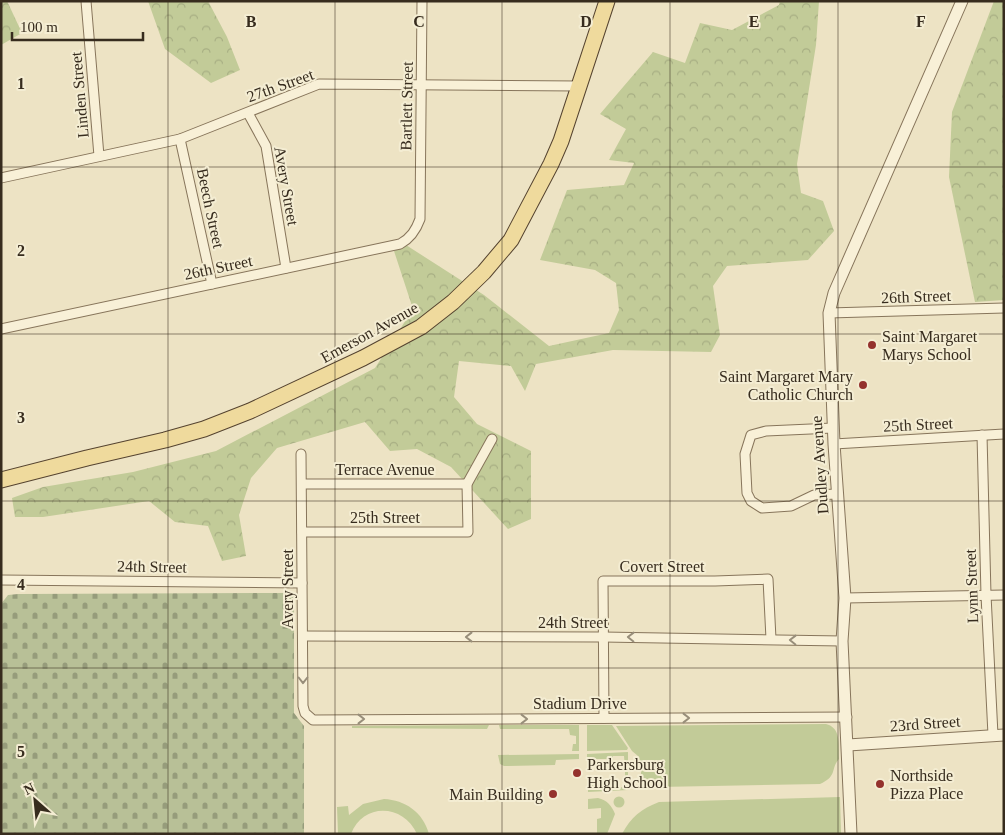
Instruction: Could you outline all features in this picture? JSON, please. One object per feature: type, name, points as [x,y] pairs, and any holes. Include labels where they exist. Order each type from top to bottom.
[{"type":"main road","name":"Emerson Avenue","points":[[1,480],[165,440],[250,411],[363,358],[421,327],[453,302],[484,272],[511,240],[551,164],[561,141],[606,1]]},
{"type":"street","name":"Linden Street","points":[[86,1],[99,156]]},
{"type":"street","name":"Bartlett Street","points":[[420,210],[422,1]]},
{"type":"street","name":"Dudley Avenue","points":[[851,834],[842,640],[845,598],[833,428],[829,313],[834,293],[962,1]]},
{"type":"street","name":"27th Street","points":[[1,178],[180,139],[319,84],[578,86]]},
{"type":"street","name":"Avery Street","points":[[248,113],[266,146],[286,268]]},
{"type":"street","name":"Beech Street","points":[[180,139],[212,284]]},
{"type":"street","name":"26th Street","points":[[1,329],[400,244],[406,241],[416,230],[420,219],[420,210]]},
{"type":"street","name":"26th Street","points":[[829,313],[1004,308]]},
{"type":"street","points":[[833,428],[766,432],[751,435],[745,454],[748,493],[751,501],[762,508],[791,506],[814,495],[837,494]]},
{"type":"street","name":"25th Street","points":[[834,444],[1004,434]]},
{"type":"street","name":"Lynn Street","points":[[982,435],[986,595],[998,735]]},
{"type":"street","points":[[467,484],[492,439]]},
{"type":"street","name":"Avery Street","points":[[301,454],[303,706],[305,713],[313,720]]},
{"type":"street","name":"Terrace Avenue","points":[[302,484],[467,484]]},
{"type":"street","name":"25th Street","points":[[302,532],[468,532],[467,484]]},
{"type":"street","name":"Covert Street","points":[[604,718],[603,581],[768,579],[771,639]]},
{"type":"street","name":"24th Street","points":[[1,580],[302,583]]},
{"type":"street","points":[[845,598],[1004,594]]},
{"type":"street","name":"24th Street","points":[[303,636],[842,640]]},
{"type":"street","name":"Stadium Drive","points":[[313,720],[847,717]]},
{"type":"street","name":"23rd Street","points":[[848,744],[998,735]]},
{"type":"green space","points":[[1,1],[7,1],[22,33],[1,45]]},
{"type":"green space","points":[[148,1],[208,1],[227,37],[240,70],[211,83],[165,49]]},
{"type":"green space","points":[[780,1],[819,1],[816,45],[797,164],[801,193],[823,201],[834,231],[808,260],[727,266],[713,286],[720,335],[711,352],[613,350],[536,364],[525,391],[511,366],[459,361],[454,397],[477,424],[531,451],[531,519],[508,529],[451,467],[417,449],[390,451],[365,422],[277,448],[251,478],[239,515],[246,556],[222,561],[208,526],[175,522],[149,501],[43,517],[15,517],[12,498],[43,487],[133,472],[216,451],[375,368],[413,309],[394,251],[406,245],[484,295],[549,346],[609,333],[619,310],[616,283],[595,270],[540,260],[567,190],[624,185],[634,163],[609,160],[626,129],[600,114],[653,52],[685,63],[700,23],[732,30],[779,5]]},
{"type":"green space","points":[[994,1],[1004,1],[1004,300],[975,302],[949,177],[952,112]]},
{"type":"green space","points":[[285,593],[294,596],[294,713],[304,726],[304,834],[1,834],[1,604],[8,595]]},
{"type":"green space","points":[[826,724],[835,729],[837,733],[839,759],[832,775],[820,784],[658,787],[647,784],[641,777],[641,764],[638,756],[632,751],[616,726]]},
{"type":"green space","points":[[489,725],[487,729],[352,728],[352,726]]},
{"type":"green space","points":[[499,725],[579,725],[579,751],[572,751],[573,744],[576,744],[576,736],[570,735],[569,729],[500,729]]},
{"type":"green space","points":[[587,725],[612,725],[628,748],[627,750],[587,751]]},
{"type":"green space","points":[[628,752],[628,769],[625,769],[624,756],[613,756],[613,759],[587,759],[587,754]]},
{"type":"green space","points":[[579,754],[579,759],[556,760],[555,765],[504,766],[500,764],[498,755]]},
{"type":"green space","points":[[625,772],[628,772],[628,790],[588,792],[588,785],[613,785],[613,788],[625,787]]},
{"type":"green space","points":[[619,796],[625,802],[619,808],[613,802]]},
{"type":"green space","points":[[840,797],[841,834],[622,834],[637,814],[659,802]]},
{"type":"green space","points":[[598,798],[609,804],[615,814],[607,834],[597,834],[597,819],[601,818],[601,808],[588,809],[588,799]]},
{"type":"green space","points":[[384,799],[399,802],[412,809],[422,819],[429,834],[417,834],[411,824],[403,817],[394,812],[384,811],[374,812],[365,816],[351,834],[338,834],[337,807],[348,806],[349,815],[363,804]]},
{"type":"place","name":"Saint Margaret Marys School","points":[[872,345]]},
{"type":"place","name":"Saint Margaret Mary Catholic Church","points":[[863,385]]},
{"type":"place","name":"Parkersburg High School","points":[[577,773]]},
{"type":"place","name":"Northside Pizza Place","points":[[880,784]]},
{"type":"place","name":"Main Building","points":[[553,794]]}]
